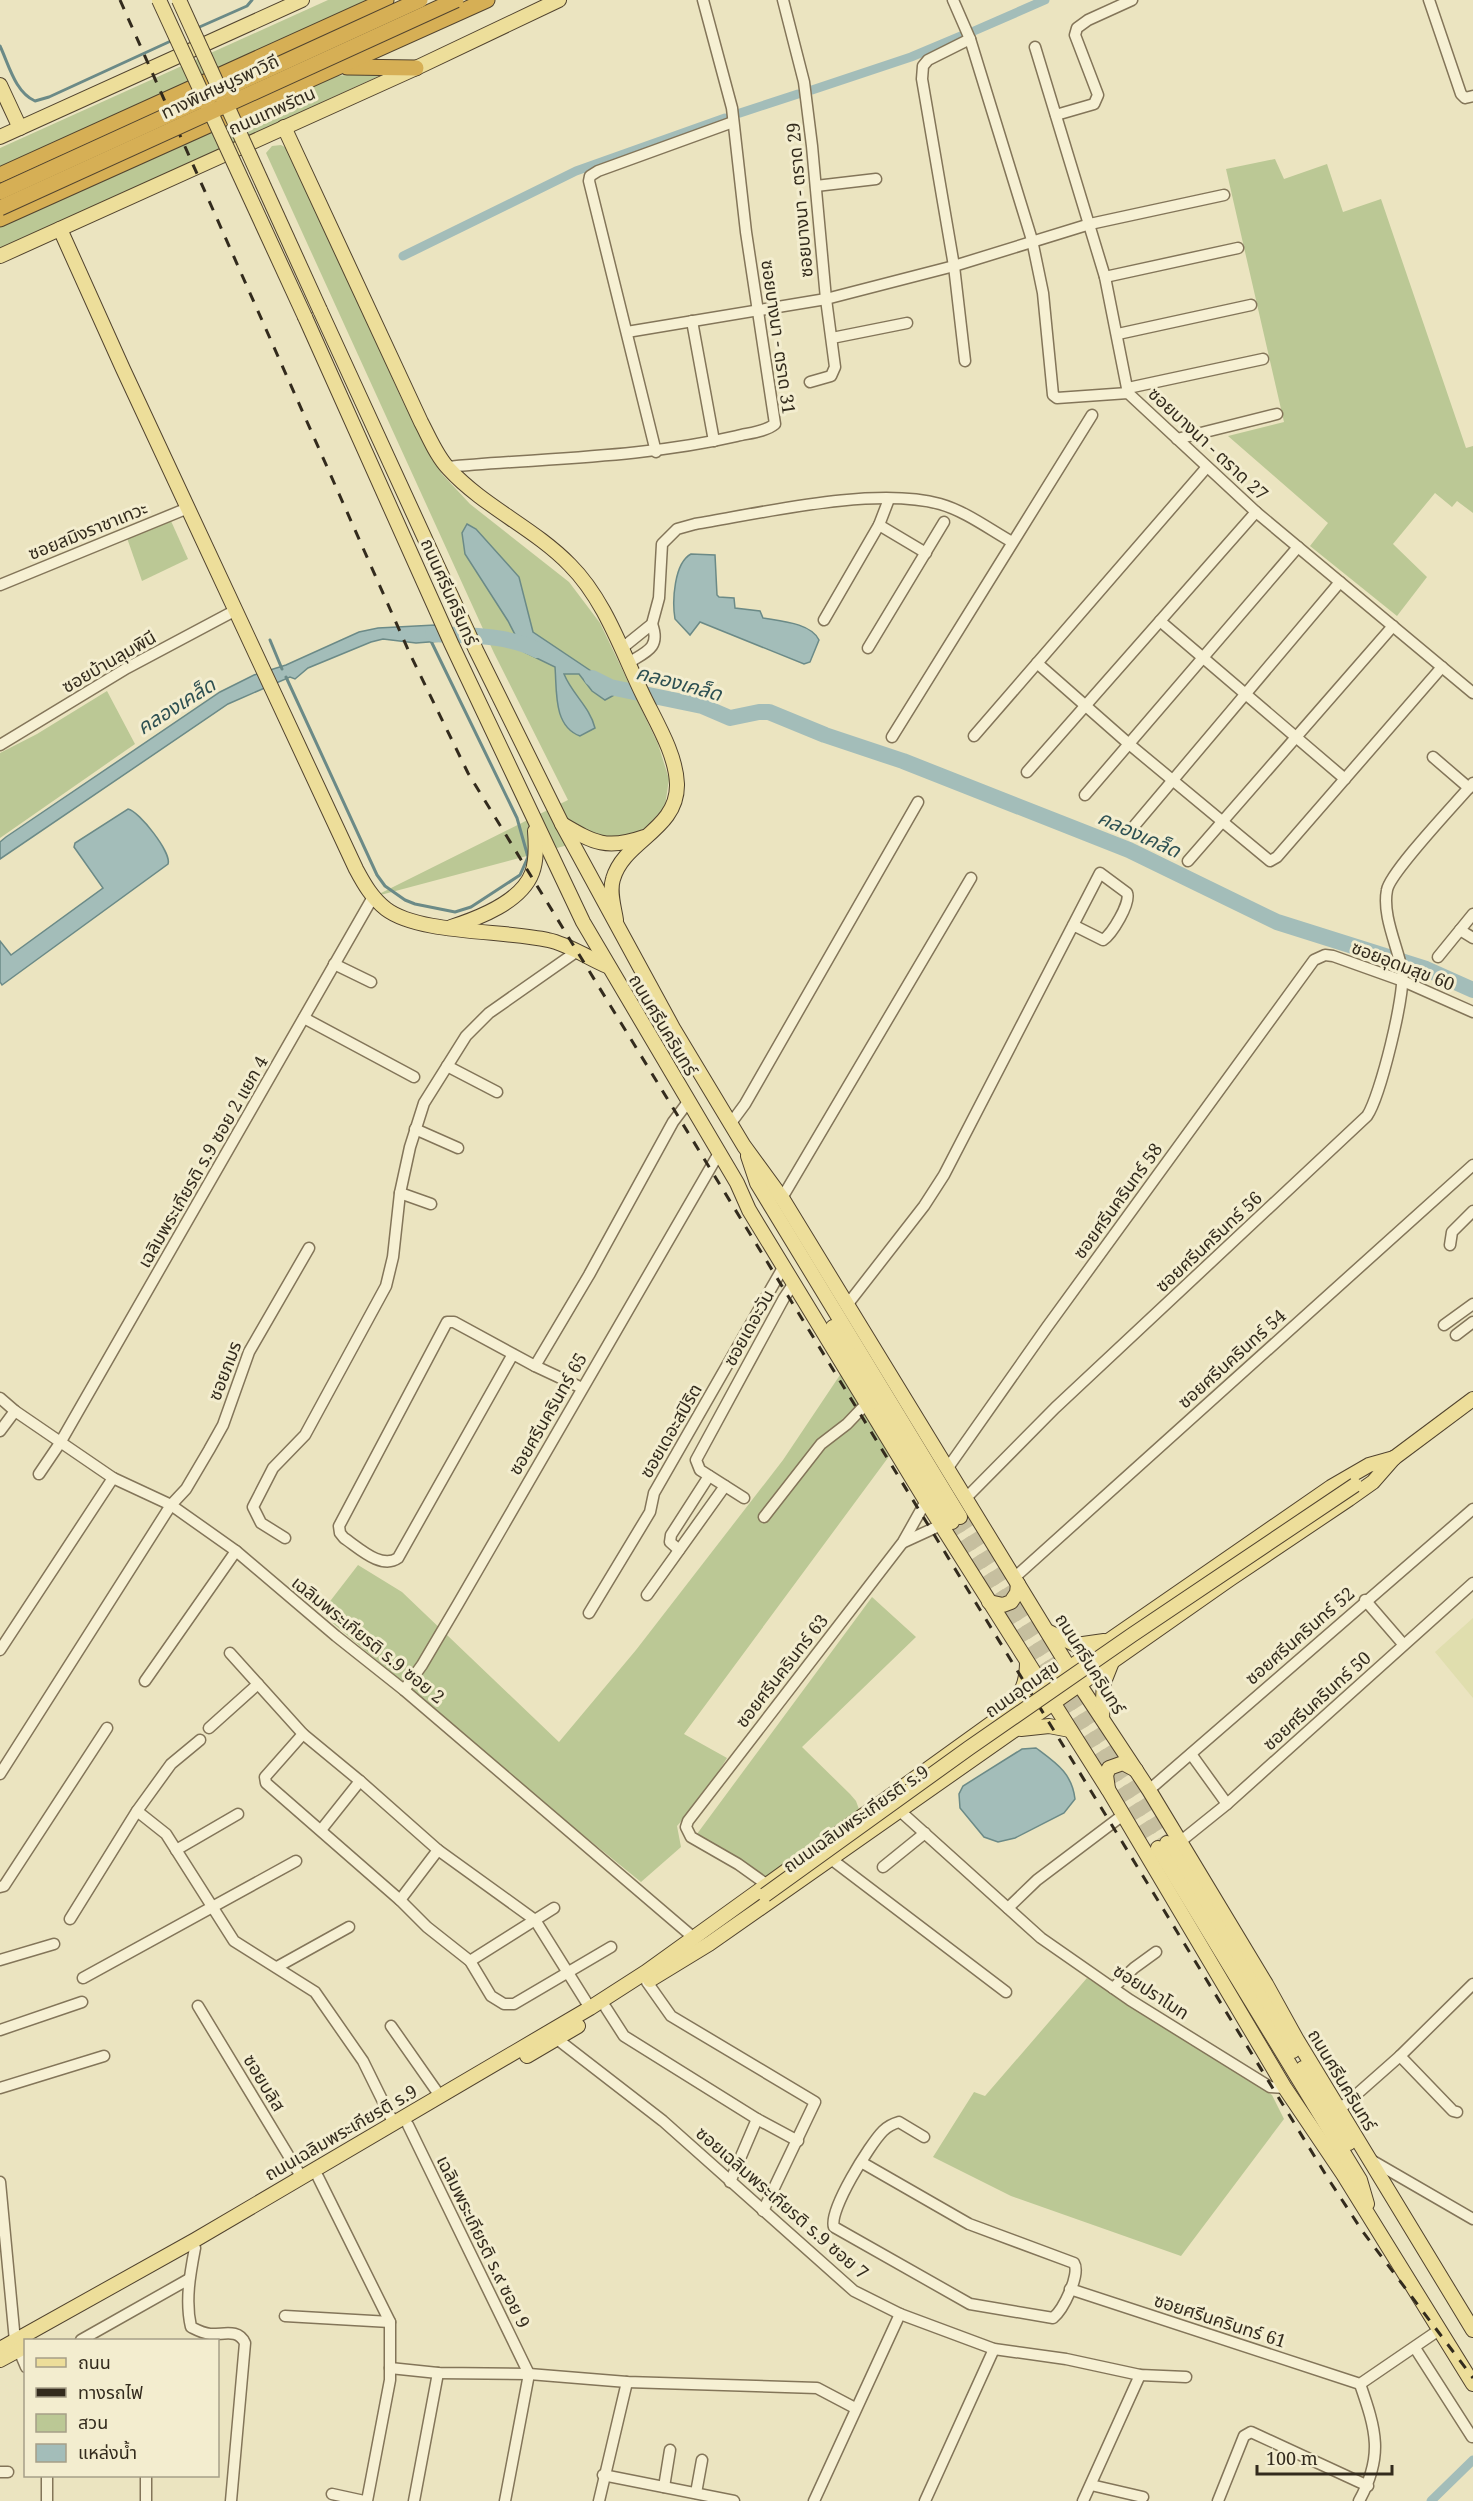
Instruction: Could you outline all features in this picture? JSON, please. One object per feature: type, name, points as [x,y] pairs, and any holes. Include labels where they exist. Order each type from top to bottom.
[{"type":"highway","points":[[0,176],[386,0]]},
{"type":"highway","points":[[0,183],[399,0]]},
{"type":"highway","name":"ทางพิเศษบูรพาวิถี","points":[[0,192],[420,0]]},
{"type":"highway","name":"ทางพิเศษบูรพาวิถี","points":[[0,208],[456,0]]},
{"type":"highway","name":"ถนนเทพรัตน","points":[[0,219],[487,0]]},
{"type":"highway","points":[[340,67],[416,68]]},
{"type":"main road","name":"ถนนศรีนครินทร์","points":[[159,0],[305,317],[451,643],[535,824],[607,966],[737,1183],[749,1210],[926,1501],[951,1522]]},
{"type":"main road","name":"ถนนศรีนครินทร์","points":[[179,0],[476,650],[562,824],[618,930],[673,1028],[744,1146],[782,1198],[1079,1684],[1149,1790],[1169,1844],[1360,2180],[1374,2223]]},
{"type":"main road","points":[[0,137],[273,6],[302,0]]},
{"type":"main road","name":"ถนนเทพรัตน","points":[[0,256],[416,68],[559,0]]},
{"type":"main road","points":[[0,85],[20,128]]},
{"type":"main road","points":[[284,127],[421,422],[447,467],[470,490],[525,528],[569,564],[583,579],[603,612],[669,751],[677,783],[673,808],[666,820],[627,856],[612,880],[618,930]]},
{"type":"main road","points":[[60,229],[356,868],[373,897],[387,910],[407,919],[446,928],[506,932],[551,940],[607,966]]},
{"type":"main road","points":[[446,928],[474,918],[505,902],[523,888],[533,872],[536,852],[535,824]]},
{"type":"main road","points":[[562,824],[591,841],[606,845],[623,845],[649,836]]},
{"type":"main road","name":"ถนนศรีนครินทร์","points":[[744,1146],[757,1184],[951,1522],[978,1584],[1123,1815],[1285,2088],[1374,2223],[1473,2384]]},
{"type":"main road","name":"ถนนศรีนครินทร์","points":[[737,1183],[758,1203],[951,1522]]},
{"type":"main road","name":"ถนนอุดมสุข","points":[[766,1890],[1122,1642],[1394,1458],[1473,1399]]},
{"type":"main road","name":"ถนนอุดมสุข","points":[[1043,1686],[1331,1487],[1369,1465],[1394,1458]]},
{"type":"main road","name":"ถนนอุดมสุข","points":[[1054,1703],[1365,1488],[1394,1458]]},
{"type":"main road","points":[[989,1602],[1003,1605],[1011,1602],[1017,1593],[1016,1581]]},
{"type":"main road","points":[[1177,1593],[1173,1606],[1176,1609],[1187,1609]]},
{"type":"main road","points":[[1047,1631],[1076,1645],[1112,1638]]},
{"type":"main road","points":[[1010,1709],[1023,1690],[1027,1662]]},
{"type":"main road","points":[[1102,1719],[1101,1698],[1112,1662]]},
{"type":"main road","name":"ถนนเฉลิมพระเกียรติ ร.9","points":[[30,2339],[526,2051],[766,1890],[1043,1686]]},
{"type":"main road","name":"ถนนเฉลิมพระเกียรติ ร.9","points":[[526,2051],[557,2039],[709,1944],[1054,1703]]},
{"type":"main road","points":[[1016,1730],[1042,1726],[1070,1730]]},
{"type":"main road","points":[[975,1734],[984,1731],[992,1735],[992,1743],[986,1750]]},
{"type":"main road","points":[[1108,1791],[1106,1775],[1109,1768],[1123,1763],[1137,1770]]},
{"type":"main road","name":"ถนนศรีนครินทร์","points":[[1169,1844],[1340,2109],[1473,2330]]},
{"type":"main road","name":"ถนนศรีนครินทร์","points":[[1169,1844],[1368,2173],[1398,2207]]},
{"type":"main road","name":"ถนนเฉลิมพระเกียรติ ร.9","points":[[677,1962],[766,1890]]},
{"type":"main road","name":"ถนนเฉลิมพระเกียรติ ร.9","points":[[694,1938],[730,1920]]},
{"type":"main road","name":"ถนนเฉลิมพระเกียรติ ร.9","points":[[297,2183],[318,2177],[440,2096],[482,2077]]},
{"type":"main road","name":"ถนนเฉลิมพระเกียรติ ร.9","points":[[36,2339],[195,2248],[239,2218]]},
{"type":"main road","name":"ถนนเฉลิมพระเกียรติ ร.9","points":[[0,2349],[20,2345]]},
{"type":"main road","name":"ถนนเฉลิมพระเกียรติ ร.9","points":[[0,2360],[20,2345]]},
{"type":"street","name":"ซอยบางนา - ตราด 31","points":[[447,467],[656,452],[767,429],[775,424],[732,108],[703,0]]},
{"type":"street","name":"ซอยบางนา - ตราด 29","points":[[783,0],[804,82],[832,338],[834,372],[826,378],[810,382]]},
{"type":"street","name":"ซอยบางนา - ตราด 27","points":[[953,0],[970,39],[1032,240],[1044,293],[1052,393],[1057,398],[1128,391],[1256,512],[1473,693]]},
{"type":"street","points":[[1056,115],[1094,104],[1097,100],[1098,95],[1078,43],[1077,28],[1088,20],[1132,0]]},
{"type":"street","points":[[1429,0],[1461,94],[1465,98],[1473,96]]},
{"type":"street","points":[[965,362],[954,266],[922,66],[928,60],[970,39]]},
{"type":"street","points":[[1035,47],[1105,277],[1128,391],[1263,359]]},
{"type":"street","points":[[656,452],[589,181],[590,176],[733,122]]},
{"type":"street","points":[[816,186],[876,179]]},
{"type":"street","points":[[627,332],[826,299],[954,266],[1032,240],[1090,224],[1224,195]]},
{"type":"street","points":[[1105,277],[1238,248]]},
{"type":"street","points":[[1118,334],[1251,305]]},
{"type":"street","points":[[692,321],[714,441]]},
{"type":"street","points":[[832,338],[907,323]]},
{"type":"street","points":[[1177,439],[1277,414]]},
{"type":"street","points":[[892,737],[1092,415]]},
{"type":"street","points":[[974,736],[1207,467]]},
{"type":"street","points":[[621,649],[652,624],[659,598],[662,544],[677,529],[840,502],[889,499],[922,500],[952,508],[1012,542]]},
{"type":"street","points":[[824,620],[879,525],[889,499]]},
{"type":"street","name":"ซอยสมิงราชาเทวะ","points":[[0,585],[188,508]]},
{"type":"street","points":[[1027,772],[1256,512]]},
{"type":"street","points":[[868,648],[944,522]]},
{"type":"street","points":[[879,525],[926,553]]},
{"type":"street","points":[[1085,795],[1298,547]]},
{"type":"street","points":[[1135,825],[1340,582]]},
{"type":"street","name":"ซอยบ้านลุมพินี","points":[[0,745],[127,668],[236,610]]},
{"type":"street","points":[[1160,621],[1345,779]]},
{"type":"street","points":[[628,663],[652,646],[656,634],[652,624]]},
{"type":"street","points":[[1188,861],[1393,626]]},
{"type":"street","points":[[1037,663],[1267,860],[1273,860],[1442,667]]},
{"type":"street","points":[[1402,975],[1386,901],[1390,880],[1471,785],[1433,757]]},
{"type":"street","points":[[731,1123],[762,1075],[918,802]]},
{"type":"street","points":[[847,1305],[924,1206],[944,1175],[1100,873],[1119,885],[1129,897],[1109,936],[1103,940],[1073,926]]},
{"type":"street","points":[[782,1198],[971,878]]},
{"type":"street","name":"เฉลิมพระเกียรติ ร.9 ซอย 2 แยก 4","points":[[39,1474],[60,1443],[373,897]]},
{"type":"street","points":[[1438,957],[1473,914]]},
{"type":"street","points":[[1460,930],[1473,938]]},
{"type":"street","points":[[285,1538],[261,1523],[254,1507],[273,1468],[305,1435],[386,1286],[393,1257],[400,1193],[424,1103],[466,1036],[489,1012],[576,952]]},
{"type":"street","name":"ซอยอุดมสุข 60","points":[[1320,956],[1333,956],[1402,975],[1473,1012]]},
{"type":"street","name":"ซอยศรีนครินทร์ 58","points":[[947,1469],[1308,966],[1320,956]]},
{"type":"street","points":[[334,964],[371,982]]},
{"type":"street","name":"ซอยศรีนครินทร์ 56","points":[[965,1499],[1055,1408],[1367,1116],[1376,1098],[1402,994],[1402,975]]},
{"type":"street","points":[[304,1018],[414,1077]]},
{"type":"street","points":[[447,1066],[497,1092]]},
{"type":"street","points":[[536,1366],[673,1122],[688,1102]]},
{"type":"street","points":[[416,1129],[458,1148]]},
{"type":"street","name":"ซอยศรีนครินทร์ 65","points":[[404,1690],[446,1624],[719,1153]]},
{"type":"street","name":"ซอยศรีนครินทร์ 54","points":[[1016,1581],[1473,1165]]},
{"type":"street","points":[[400,1193],[431,1204]]},
{"type":"street","points":[[1450,1245],[1452,1232],[1473,1211]]},
{"type":"street","name":"ซอยภมร","points":[[0,1774],[171,1505],[186,1489],[209,1450],[223,1425],[249,1352],[309,1248]]},
{"type":"street","name":"ซอยเดอะสปิริต","points":[[588,1613],[650,1512],[654,1493],[784,1266]]},
{"type":"street","name":"ซอยเดอะวัน","points":[[709,1476],[697,1465],[698,1454],[794,1283]]},
{"type":"street","points":[[1444,1325],[1473,1305]]},
{"type":"street","points":[[513,1354],[398,1558],[392,1562],[383,1562],[344,1538],[339,1533],[339,1526],[447,1322],[454,1322],[582,1388]]},
{"type":"street","points":[[1456,1335],[1473,1322]]},
{"type":"street","name":"เฉลิมพระเกียรติ ร.9 ซอย 2","points":[[0,1398],[60,1443],[113,1478],[171,1505],[236,1551],[404,1690],[694,1938]]},
{"type":"street","points":[[764,1517],[821,1444],[848,1424],[867,1403]]},
{"type":"street","points":[[0,1431],[15,1411]]},
{"type":"street","points":[[679,1550],[670,1542],[671,1535],[709,1476],[744,1498]]},
{"type":"street","points":[[0,1650],[113,1478]]},
{"type":"street","points":[[647,1595],[725,1486]]},
{"type":"street","name":"ซอยศรีนครินทร์ 63","points":[[766,1890],[738,1864],[691,1837],[686,1827],[688,1821],[903,1542],[926,1501]]},
{"type":"street","name":"ซอยศรีนครินทร์ 52","points":[[1149,1790],[1365,1600],[1473,1509]]},
{"type":"street","name":"ซอยศรีนครินทร์ 63","points":[[903,1542],[951,1522]]},
{"type":"street","points":[[145,1681],[236,1551]]},
{"type":"street","name":"ซอยศรีนครินทร์ 50","points":[[1169,1844],[1227,1804],[1473,1583]]},
{"type":"street","points":[[1365,1600],[1403,1644]]},
{"type":"street","points":[[230,1653],[303,1734],[438,1850],[532,1920],[587,2010]]},
{"type":"street","points":[[209,1728],[258,1684]]},
{"type":"street","points":[[0,1887],[4,1886],[34,1842],[107,1728]]},
{"type":"street","points":[[303,1734],[265,1777],[266,1783],[400,1900],[427,1927],[470,1961],[491,1996],[504,2004],[514,2004],[611,1947]]},
{"type":"street","points":[[70,1919],[136,1811],[171,1764],[200,1740]]},
{"type":"street","points":[[1191,1755],[1227,1804]]},
{"type":"street","points":[[321,1830],[360,1781]]},
{"type":"street","name":"เฉลิมพระเกียรติ ร.๙ ซอย 9","points":[[136,1811],[166,1834],[234,1941],[315,1992],[402,2122],[529,2374]]},
{"type":"street","name":"ซอยปราโมท","points":[[900,1811],[1041,1938],[1113,1988],[1270,2087],[1285,2088]]},
{"type":"street","points":[[176,1850],[238,1814]]},
{"type":"street","points":[[1008,1908],[1037,1880],[1123,1815]]},
{"type":"street","points":[[883,1867],[925,1833]]},
{"type":"street","points":[[400,1900],[438,1850]]},
{"type":"street","points":[[831,1859],[1006,1992]]},
{"type":"street","points":[[83,1978],[296,1861]]},
{"type":"street","points":[[470,1961],[554,1908]]},
{"type":"street","points":[[277,1967],[349,1927]]},
{"type":"street","points":[[0,1960],[54,1944]]},
{"type":"street","points":[[1113,1988],[1140,1963],[1156,1952]]},
{"type":"street","points":[[647,1982],[671,2016],[816,2103],[764,2211]]},
{"type":"street","points":[[1340,2109],[1400,2056],[1473,1984]]},
{"type":"street","points":[[0,2030],[82,2002]]},
{"type":"street","name":"ซอยบลิส","points":[[198,2006],[297,2183]]},
{"type":"street","points":[[606,2007],[624,2036],[757,2120],[798,2141]]},
{"type":"street","points":[[391,2026],[440,2096]]},
{"type":"street","name":"ซอยเฉลิมพระเกียรติ ร.9 ซอย 7","points":[[557,2039],[663,2121],[854,2291],[900,2314],[994,2349],[1066,2359],[1140,2375],[1186,2377]]},
{"type":"street","points":[[0,2088],[104,2056]]},
{"type":"street","points":[[1400,2056],[1457,2112]]},
{"type":"street","points":[[730,2182],[757,2120]]},
{"type":"street","points":[[861,2162],[969,2224],[1074,2263],[1077,2272],[1053,2318],[970,2304],[834,2227],[833,2217],[861,2162],[881,2132],[899,2122],[924,2137]]},
{"type":"street","points":[[1368,2158],[1473,2219]]},
{"type":"street","points":[[318,2177],[390,2322],[390,2380],[365,2501],[332,2494]]},
{"type":"street","points":[[0,2182],[5,2292],[24,2360]]},
{"type":"street","points":[[195,2248],[189,2278],[188,2315],[191,2327],[209,2334],[236,2333],[243,2337],[246,2343],[231,2501]]},
{"type":"street","points":[[83,2339],[189,2278]]},
{"type":"street","name":"ซอยศรีนครินทร์ 61","points":[[1070,2289],[1360,2384]]},
{"type":"street","points":[[814,2501],[900,2314]]},
{"type":"street","points":[[285,2316],[390,2322]]},
{"type":"street","points":[[1359,2501],[1372,2479],[1377,2451],[1360,2384],[1439,2330]]},
{"type":"street","points":[[1415,2348],[1472,2437]]},
{"type":"street","points":[[926,2501],[994,2349]]},
{"type":"street","points":[[390,2368],[438,2373],[529,2374],[627,2382],[817,2388],[855,2408]]},
{"type":"street","points":[[414,2501],[438,2373]]},
{"type":"street","points":[[505,2501],[529,2374]]},
{"type":"street","points":[[1083,2501],[1140,2375]]},
{"type":"street","points":[[599,2501],[603,2475],[627,2382]]},
{"type":"street","points":[[1218,2501],[1244,2436],[1251,2432],[1368,2486]]},
{"type":"street","points":[[664,2487],[670,2450]]},
{"type":"street","points":[[696,2493],[702,2460]]},
{"type":"street","points":[[603,2475],[734,2501]]},
{"type":"street","points":[[46,2501],[47,2477]]},
{"type":"street","points":[[146,2477],[146,2501]]},
{"type":"street","points":[[1090,2485],[1143,2497]]},
{"type":"shaded area","points":[[1473,1618],[1473,1698],[1435,1652]]},
{"type":"green space","points":[[328,0],[374,0],[0,169],[0,148]]},
{"type":"green space","points":[[378,73],[379,76],[0,250],[0,223],[332,76]]},
{"type":"green space","points":[[281,145],[290,150],[403,402],[442,474],[470,504],[569,582],[600,623],[658,744],[669,779],[665,806],[646,828],[616,839],[602,836],[373,897],[568,800],[494,653],[266,153],[272,146]]},
{"type":"green space","points":[[1275,159],[1284,179],[1327,164],[1343,212],[1381,199],[1466,448],[1473,446],[1473,513],[1457,501],[1452,507],[1435,493],[1393,544],[1427,577],[1397,616],[1310,546],[1328,523],[1228,436],[1284,422],[1226,169]]},
{"type":"green space","points":[[171,521],[188,559],[142,581],[127,538]]},
{"type":"green space","points":[[107,691],[135,744],[0,838],[0,753],[37,734]]},
{"type":"green space","points":[[842,1372],[890,1455],[684,1734],[727,1758],[705,1794],[677,1826],[681,1847],[641,1882],[556,1813],[321,1613],[358,1565],[402,1592],[559,1742],[636,1650],[783,1460]]},
{"type":"green space","points":[[872,1597],[916,1637],[802,1747],[850,1794],[856,1801],[860,1812],[767,1878],[694,1838]]},
{"type":"green space","points":[[1087,1978],[1272,2095],[1284,2119],[1181,2256],[1011,2196],[933,2157],[974,2092],[985,2096]]},
{"type":"water","points":[[467,524],[476,529],[519,577],[533,632],[606,681],[616,694],[605,700],[592,691],[579,674],[564,674],[593,720],[595,728],[580,736],[565,724],[558,707],[555,667],[524,652],[508,621],[465,554],[462,533]]},
{"type":"water","points":[[691,554],[715,555],[717,595],[734,598],[735,608],[760,611],[763,618],[802,626],[815,634],[819,640],[810,662],[804,664],[700,622],[690,635],[675,619],[674,603],[681,565]]},
{"type":"water","points":[[435,625],[441,641],[416,643],[383,639],[371,642],[308,668],[295,679],[290,677],[228,704],[0,859],[0,842],[6,837],[220,692],[254,675],[286,665],[359,632],[378,628]]},
{"type":"water","points":[[128,809],[133,811],[154,833],[165,851],[168,864],[2,985],[0,982],[0,941],[11,955],[103,888],[74,847],[75,843]]},
{"type":"water","points":[[1036,1748],[1067,1775],[1075,1799],[1064,1813],[1015,1838],[998,1842],[984,1837],[960,1808],[959,1794],[963,1786],[1022,1749]]},
{"type":"waterway","points":[[195,29],[247,6],[252,0]]},
{"type":"waterway","points":[[974,31],[1045,0]]},
{"type":"waterway","points":[[812,90],[911,57],[961,36]]},
{"type":"waterway","points":[[0,46],[18,85],[28,97],[35,101],[49,97],[173,40]]},
{"type":"waterway","points":[[740,113],[798,94]]},
{"type":"waterway","points":[[403,256],[576,171],[725,118]]},
{"type":"waterway","name":"คลองเคล็ด","points":[[433,634],[499,638],[537,650]]},
{"type":"waterway","points":[[286,677],[377,875],[385,886],[405,900],[455,912],[471,907],[520,875],[528,857],[517,818],[430,639]]},
{"type":"waterway","points":[[270,640],[282,669]]},
{"type":"waterway","name":"คลองเคล็ด","points":[[592,678],[610,687],[702,706],[730,718],[769,712],[825,735],[903,761],[1129,850],[1277,922],[1426,969],[1473,990]]},
{"type":"waterway","points":[[1431,2501],[1473,2460]]},
{"type":"tunnel","points":[[960,1517],[1167,1843]]},
{"type":"tunnel","points":[[952,1522],[1158,1848]]},
{"type":"railway","points":[[120,0],[410,654],[468,773],[1329,2180],[1363,2232],[1473,2378]]}]
